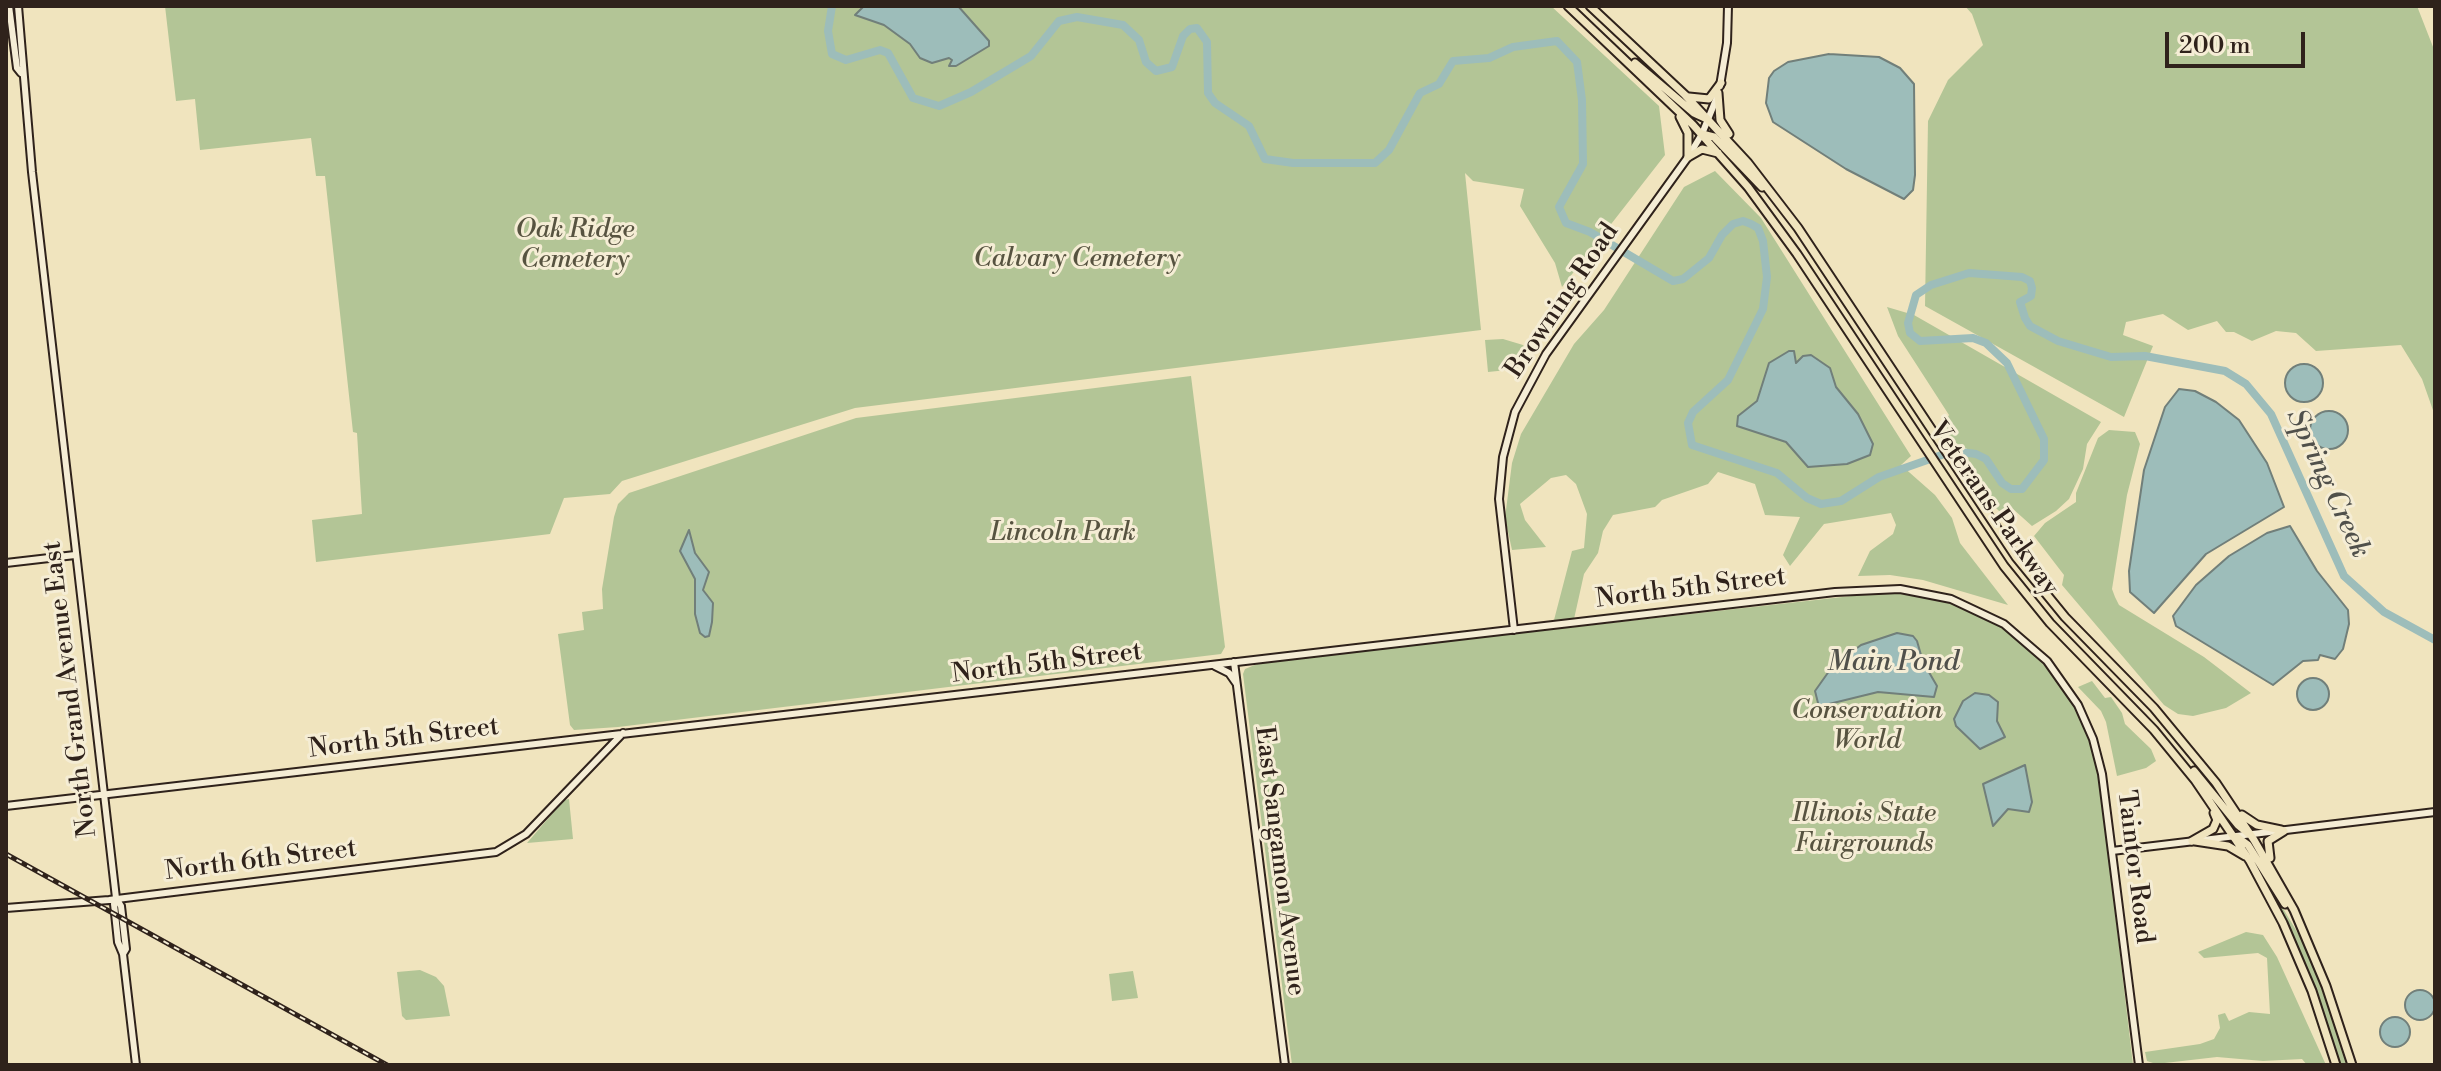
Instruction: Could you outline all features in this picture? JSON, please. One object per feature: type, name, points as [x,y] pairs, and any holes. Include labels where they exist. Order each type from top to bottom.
[{"type":"highway","name":"Veterans Parkway","points":[[1568,6],[1721,155],[1785,236],[1994,552],[2038,609],[2170,749],[2235,836],[2304,969],[2336,1065]]},
{"type":"highway","name":"Veterans Parkway","points":[[1590,6],[1709,119],[1757,175],[1798,228],[1964,480],[2043,592],[2154,708],[2228,800],[2251,834],[2298,918],[2329,994],[2352,1065]]},
{"type":"highway","points":[[1616,51],[1641,67],[1694,113],[1709,119]]},
{"type":"highway","points":[[1650,83],[1684,122],[1689,138],[1688,157],[1706,149],[1721,155]]},
{"type":"highway","points":[[1685,95],[1706,100],[1721,83]]},
{"type":"highway","points":[[1718,93],[1723,127],[1755,165],[1757,175]]},
{"type":"highway","points":[[1702,134],[1714,137],[1724,146],[1798,228]]},
{"type":"highway","points":[[2170,749],[2188,764],[2238,825],[2251,834]]},
{"type":"highway","points":[[2180,761],[2217,818],[2212,831],[2193,841]]},
{"type":"highway","points":[[2228,800],[2254,823],[2284,831]]},
{"type":"highway","points":[[2284,831],[2270,839],[2266,850],[2294,910]]},
{"type":"highway","points":[[2235,836],[2248,845],[2292,915],[2298,918]]},
{"type":"highway","points":[[2193,841],[2228,846],[2250,861]]},
{"type":"main road","points":[[9,6],[17,68],[21,73],[24,68],[18,6]]},
{"type":"main road","name":"Browning Road","points":[[1514,630],[1500,484],[1507,438],[1523,393],[1702,134],[1721,83],[1728,6]]},
{"type":"main road","name":"North Grand Avenue East","points":[[21,73],[116,898],[119,950],[123,954],[136,1065]]},
{"type":"main road","points":[[6,563],[75,555]]},
{"type":"main road","name":"North 5th Street","points":[[6,806],[1835,592],[1900,589],[1951,599],[1996,619],[2036,650],[2064,682]]},
{"type":"main road","points":[[1238,686],[1242,669],[1257,660]]},
{"type":"main road","name":"East Sangamon Avenue","points":[[1234,662],[1285,1065]]},
{"type":"main road","points":[[1212,665],[1226,670],[1238,686]]},
{"type":"main road","name":"Taintor Road","points":[[2064,682],[2078,705],[2098,753],[2139,1065]]},
{"type":"main road","points":[[609,747],[636,731]]},
{"type":"main road","points":[[589,766],[623,733]]},
{"type":"main road","points":[[587,737],[603,743],[589,766]]},
{"type":"main road","name":"North 6th Street","points":[[6,908],[116,898],[490,853],[518,841],[589,766]]},
{"type":"main road","points":[[2112,851],[2435,812]]},
{"type":"green space","points":[[165,6],[1551,6],[1659,106],[1665,155],[1562,287],[1555,263],[1520,206],[1524,189],[1473,181],[1465,173],[1481,330],[855,408],[622,481],[610,494],[564,498],[550,534],[316,562],[312,520],[362,514],[357,433],[353,432],[325,176],[316,176],[311,138],[200,150],[195,99],[176,101]]},
{"type":"green space","points":[[1965,6],[2417,6],[2435,52],[2435,416],[2422,379],[2401,345],[2316,351],[2296,333],[2276,331],[2252,341],[2234,332],[2226,332],[2217,321],[2188,330],[2163,314],[2126,322],[2123,335],[2153,346],[2124,417],[1925,306],[1928,121],[1948,80],[1983,45],[1972,14]]},
{"type":"green space","points":[[1715,171],[1761,218],[1911,456],[1901,465],[1935,495],[1952,518],[1960,543],[2008,605],[1923,580],[1890,575],[1858,576],[1870,551],[1893,534],[1896,525],[1891,513],[1824,524],[1790,566],[1783,555],[1800,517],[1765,515],[1755,484],[1718,472],[1708,484],[1662,500],[1655,507],[1613,515],[1603,531],[1598,553],[1584,574],[1574,619],[1554,620],[1572,551],[1584,548],[1587,514],[1576,484],[1566,475],[1551,478],[1520,504],[1525,520],[1546,547],[1512,550],[1505,518],[1512,463],[1521,434],[1574,344],[1604,310],[1684,187]]},
{"type":"green space","points":[[1887,307],[1914,315],[2101,422],[2087,444],[2083,469],[2069,499],[2056,511],[2032,526],[2013,509],[2006,518],[1980,492],[1957,457],[1967,448],[1950,448],[1940,430],[1949,415],[1898,336]]},
{"type":"green space","points":[[1503,339],[1523,345],[1527,351],[1526,361],[1517,369],[1488,372],[1485,340]]},
{"type":"green space","name":"Lincoln Park","points":[[1191,376],[1225,647],[1221,654],[618,727],[574,730],[570,725],[558,634],[584,630],[582,612],[603,609],[602,589],[614,517],[618,504],[629,493],[856,418]]},
{"type":"green space","points":[[2109,430],[2135,432],[2140,444],[2127,495],[2112,589],[2115,597],[2119,605],[2204,657],[2251,693],[2226,708],[2193,716],[2178,714],[2164,705],[2062,585],[2064,575],[2034,536],[2045,523],[2076,502],[2076,493],[2098,438]]},
{"type":"green space","name":"Illinois State Fairgrounds","points":[[1887,592],[1942,600],[1993,621],[2040,658],[2064,687],[2085,727],[2098,767],[2133,1065],[1292,1065],[1243,674],[1245,669],[1262,662]]},
{"type":"green space","points":[[2092,681],[2105,698],[2111,697],[2122,713],[2125,724],[2151,749],[2156,761],[2146,768],[2117,776],[2106,722],[2101,711],[2078,687]]},
{"type":"green space","points":[[569,799],[573,839],[527,843],[564,800]]},
{"type":"green space","points":[[2261,872],[2308,950],[2348,1065],[2340,1065],[2303,957]]},
{"type":"green space","points":[[2246,932],[2263,935],[2277,957],[2326,1065],[2307,1065],[2302,1059],[2263,1061],[2217,1057],[2156,1064],[2147,1061],[2145,1052],[2214,1039],[2220,1028],[2218,1015],[2225,1013],[2229,1021],[2249,1012],[2270,1014],[2267,958],[2258,953],[2204,958],[2198,952]]},
{"type":"green space","points":[[420,970],[436,977],[444,986],[450,1016],[406,1020],[402,1016],[397,972]]},
{"type":"green space","points":[[1133,971],[1138,998],[1112,1001],[1109,974]]},
{"type":"water","points":[[864,6],[958,6],[989,41],[989,46],[956,66],[949,66],[952,60],[949,58],[932,63],[920,58],[910,44],[884,25],[855,15]]},
{"type":"water","points":[[1829,54],[1879,57],[1900,68],[1914,84],[1915,175],[1913,190],[1904,199],[1846,169],[1773,122],[1766,103],[1769,78],[1774,71],[1788,62]]},
{"type":"water","points":[[1794,351],[1796,363],[1803,356],[1811,355],[1830,368],[1836,387],[1858,414],[1873,444],[1870,455],[1847,464],[1808,467],[1786,442],[1737,426],[1738,416],[1757,401],[1769,363]]},
{"type":"water","points":[[2304,364],[2317,370],[2323,383],[2317,396],[2304,402],[2291,396],[2285,383],[2291,370]]},
{"type":"water","points":[[2179,389],[2195,391],[2239,420],[2267,463],[2284,507],[2206,554],[2154,613],[2130,592],[2129,571],[2144,470],[2165,407]]},
{"type":"water","points":[[2329,411],[2342,417],[2348,430],[2342,443],[2329,449],[2316,443],[2310,430],[2316,417]]},
{"type":"water","points":[[2290,526],[2317,571],[2348,610],[2349,624],[2343,649],[2335,659],[2320,655],[2318,660],[2303,661],[2273,685],[2176,626],[2173,616],[2196,585],[2229,556],[2267,533]]},
{"type":"water","points":[[689,530],[695,553],[709,572],[703,590],[713,603],[712,622],[709,636],[705,637],[700,633],[695,614],[695,579],[680,551]]},
{"type":"water","name":"Main Pond","points":[[1897,633],[1913,636],[1917,641],[1923,662],[1937,686],[1934,697],[1878,692],[1829,704],[1824,712],[1820,711],[1815,691],[1832,667],[1861,645]]},
{"type":"water","points":[[2313,678],[2324,683],[2329,694],[2324,705],[2313,710],[2302,705],[2297,694],[2302,683]]},
{"type":"water","points":[[1975,693],[1989,695],[1998,702],[1997,721],[2005,737],[1980,749],[1956,726],[1954,719],[1963,701]]},
{"type":"water","points":[[2025,765],[2032,802],[2029,812],[2008,809],[1993,826],[1983,784]]},
{"type":"water","points":[[2420,990],[2426,991],[2434,999],[2434,1011],[2426,1019],[2420,1020],[2414,1019],[2406,1011],[2405,1005],[2406,999],[2414,991]]},
{"type":"water","points":[[2395,1017],[2401,1018],[2409,1026],[2409,1038],[2401,1046],[2395,1047],[2389,1046],[2381,1038],[2380,1032],[2381,1026],[2389,1018]]},
{"type":"waterway","name":"Spring Creek","points":[[832,6],[828,31],[832,54],[846,60],[880,50],[888,53],[913,98],[939,106],[971,92],[1031,56],[1059,21],[1077,17],[1123,25],[1139,40],[1146,62],[1156,71],[1172,67],[1183,36],[1190,29],[1197,28],[1207,42],[1208,93],[1215,103],[1249,126],[1265,159],[1293,163],[1375,163],[1389,150],[1420,93],[1439,84],[1453,61],[1489,58],[1513,47],[1557,41],[1577,62],[1582,100],[1583,164],[1559,207],[1566,223],[1590,232],[1673,281],[1683,279],[1709,258],[1722,235],[1733,224],[1743,221],[1751,224],[1758,228],[1763,241],[1767,277],[1763,309],[1728,380],[1693,412],[1688,423],[1692,445],[1777,473],[1807,498],[1821,504],[1841,501],[1879,477],[1953,451],[1976,454],[1986,459],[2002,483],[2011,489],[2022,489],[2044,460],[2044,439],[2007,363],[1986,343],[1973,338],[1920,341],[1910,333],[1908,323],[1916,295],[1931,285],[1969,273],[2022,277],[2030,281],[2032,288],[2031,296],[2020,302],[2025,318],[2030,326],[2058,341],[2111,357],[2145,356],[2225,371],[2246,384],[2271,414],[2344,576],[2384,612],[2435,640]]},
{"type":"railway","points":[[6,854],[387,1065]]},
{"type":"park label","name":"Oak Ridge Cemetery","points":[[575,246]]},
{"type":"park label","name":"Calvary Cemetery","points":[[1077,260]]},
{"type":"park label","name":"Conservation World","points":[[1867,727]]}]
